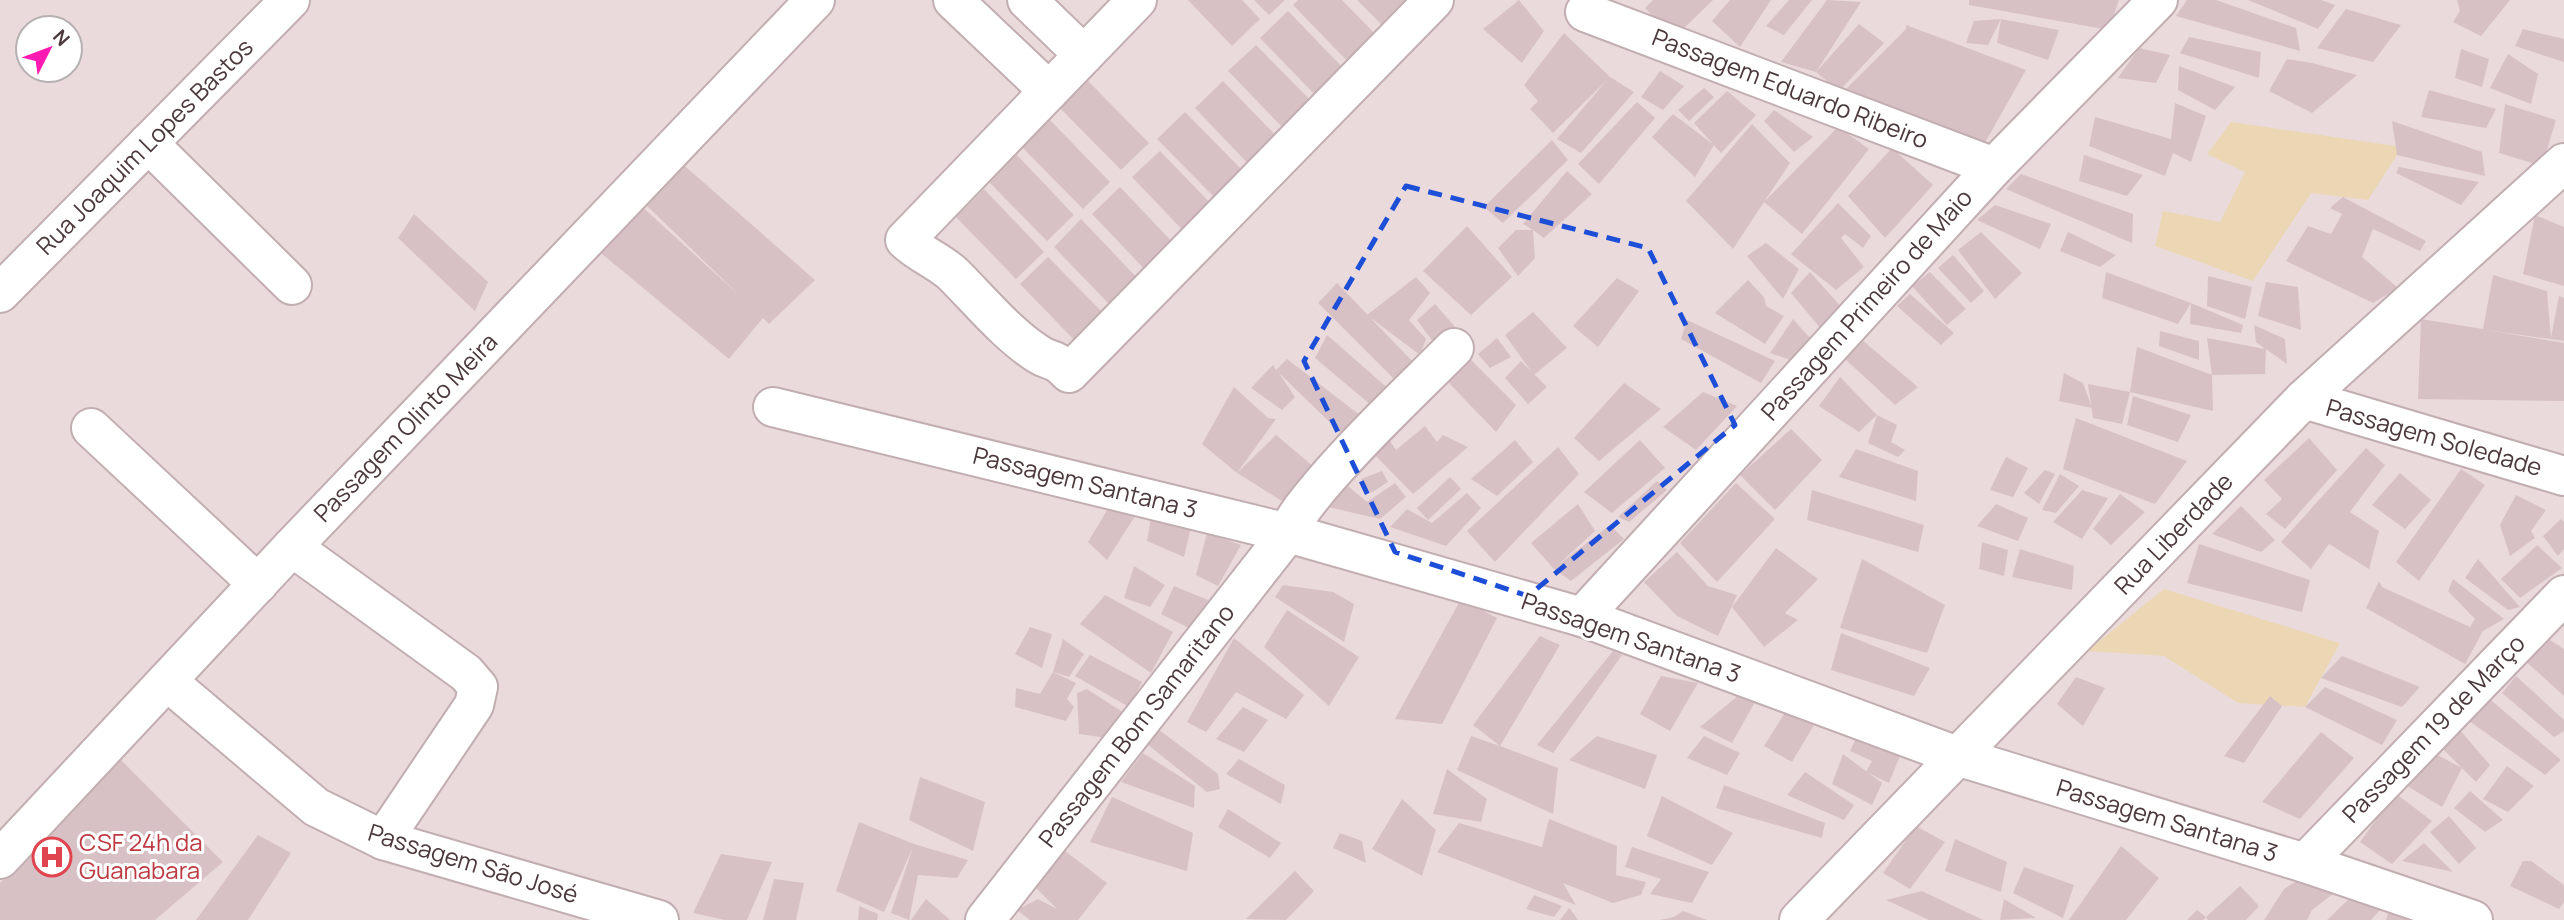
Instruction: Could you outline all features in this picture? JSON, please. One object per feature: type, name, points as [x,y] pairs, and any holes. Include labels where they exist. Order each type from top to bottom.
[{"type":"street","name":"Rua Joaquim Lopes Bastos","points":[[0,293],[290,0]]},
{"type":"street","name":"Passagem Olinto Meira","points":[[0,859],[292,547],[815,0]]},
{"type":"street","points":[[953,0],[1049,91]]},
{"type":"street","points":[[1027,0],[1084,55]]},
{"type":"street","points":[[1137,0],[905,240],[921,255],[951,272],[973,296],[1040,356],[1056,359],[1069,373],[1434,0]]},
{"type":"street","name":"Passagem Primeiro de Maio","points":[[1582,617],[1994,167],[2158,0]]},
{"type":"street","name":"Passagem Eduardo Ribeiro","points":[[1585,12],[1994,167]]},
{"type":"street","points":[[148,143],[292,285]]},
{"type":"street","name":"Rua Liberdade","points":[[1799,920],[2304,399],[2564,163]]},
{"type":"street","name":"Passagem Bom Samaritano","points":[[985,920],[1342,461],[1454,348]]},
{"type":"street","name":"Passagem Soledade","points":[[2304,399],[2564,476]]},
{"type":"street","name":"Passagem Santana 3","points":[[773,407],[1288,533],[1582,617],[1959,757],[2305,863],[2473,920]]},
{"type":"street","points":[[91,428],[258,584]]},
{"type":"street","points":[[292,547],[466,673],[478,687],[474,705],[383,840]]},
{"type":"street","name":"Passagem 19 de Março","points":[[2305,863],[2564,595]]},
{"type":"street","name":"Passagem São José","points":[[167,681],[316,807],[383,840],[659,920]]},
{"type":"highlighted area","points":[[1406,186],[1648,248],[1735,425],[1528,596],[1395,552],[1304,361]]},
{"type":"shaded area","points":[[0,0],[2564,0],[2564,920],[0,920]]},
{"type":"shaded area","points":[[2231,122],[2402,147],[2368,200],[2311,193],[2253,281],[2155,246],[2163,211],[2220,222],[2245,172],[2207,154]]},
{"type":"shaded area","points":[[2164,589],[2340,643],[2305,707],[2238,703],[2164,656],[2087,651]]},
{"type":"building","points":[[1188,0],[1242,0],[1260,19],[1232,46]]},
{"type":"building","points":[[1254,0],[1285,0],[1269,15]]},
{"type":"building","points":[[1298,0],[1342,0],[1381,40],[1353,67],[1293,5]]},
{"type":"building","points":[[1357,0],[1411,0],[1389,32]]},
{"type":"building","points":[[1519,0],[1544,31],[1522,63],[1483,29]]},
{"type":"building","points":[[1653,0],[1713,0],[1681,31],[1662,26],[1645,8]]},
{"type":"building","points":[[1730,0],[1771,0],[1740,47],[1712,21]]},
{"type":"building","points":[[1789,0],[1812,0],[1784,35],[1766,26]]},
{"type":"building","points":[[1827,0],[1861,2],[1816,72],[1781,62]]},
{"type":"building","points":[[1969,0],[2119,0],[2109,30],[1969,5]]},
{"type":"building","points":[[2187,0],[2216,0],[2296,28],[2300,51],[2176,16]]},
{"type":"building","points":[[2248,0],[2321,0],[2335,5],[2318,29]]},
{"type":"building","points":[[2457,0],[2510,0],[2481,36],[2453,22],[2460,11]]},
{"type":"building","points":[[2346,9],[2401,25],[2373,62],[2317,48]]},
{"type":"building","points":[[1288,11],[1348,73],[1320,100],[1260,38]]},
{"type":"building","points":[[2001,19],[1988,45],[1966,43],[1974,21]]},
{"type":"building","points":[[2001,19],[2059,30],[2048,60],[1997,43]]},
{"type":"building","points":[[1859,24],[1884,43],[1839,91],[1816,72]]},
{"type":"building","points":[[1906,25],[2026,70],[1982,148],[1843,92],[1906,29]]},
{"type":"building","points":[[2523,29],[2564,39],[2564,62],[2515,46]]},
{"type":"building","points":[[1564,33],[1610,77],[1634,92],[1581,153],[1557,139],[1606,81],[1553,133],[1530,109],[1538,101],[1524,85]]},
{"type":"building","points":[[2189,37],[2261,52],[2259,78],[2180,53]]},
{"type":"building","points":[[1256,45],[1317,107],[1289,134],[1228,71]]},
{"type":"building","points":[[2139,48],[2170,55],[2156,83],[2118,78]]},
{"type":"building","points":[[2461,49],[2489,59],[2482,87],[2455,78]]},
{"type":"building","points":[[2508,54],[2538,74],[2531,104],[2490,88]]},
{"type":"building","points":[[2287,59],[2357,75],[2312,113],[2269,91]]},
{"type":"building","points":[[2179,66],[2235,87],[2215,110],[2178,90]]},
{"type":"building","points":[[1660,71],[1684,86],[1663,110],[1641,97]]},
{"type":"building","points":[[1088,81],[1149,143],[1121,170],[1060,108]]},
{"type":"building","points":[[1223,81],[1283,143],[1255,171],[1195,108]]},
{"type":"building","points":[[1704,88],[1714,97],[1689,121],[1678,110]]},
{"type":"building","points":[[2429,90],[2496,109],[2486,128],[2421,117]]},
{"type":"building","points":[[1727,91],[1756,115],[1721,153],[1694,123]]},
{"type":"building","points":[[1637,102],[1655,118],[1599,184],[1578,164]]},
{"type":"building","points":[[2175,103],[2206,116],[2191,162],[2173,153],[2165,176],[2089,146],[2095,117],[2171,139]]},
{"type":"building","points":[[2505,104],[2556,120],[2542,166],[2499,153]]},
{"type":"building","points":[[1774,110],[1813,137],[1794,152],[1764,121]]},
{"type":"building","points":[[1185,112],[1246,174],[1218,201],[1157,139]]},
{"type":"building","points":[[1673,114],[1714,145],[1695,177],[1652,137]]},
{"type":"building","points":[[1050,120],[1110,182],[1083,209],[1022,147]]},
{"type":"building","points":[[2392,121],[2482,152],[2485,176],[2397,155]]},
{"type":"building","points":[[1752,124],[1790,163],[1733,249],[1686,201]]},
{"type":"building","points":[[1838,127],[1869,149],[1802,234],[1764,202]]},
{"type":"building","points":[[1552,140],[1568,160],[1503,223],[1484,207]]},
{"type":"building","points":[[1892,148],[1933,185],[1885,238],[1848,196]]},
{"type":"building","points":[[1160,151],[1220,213],[1192,240],[1132,177]]},
{"type":"building","points":[[1014,152],[1074,215],[1047,241],[986,179]]},
{"type":"building","points":[[2084,155],[2143,175],[2127,196],[2079,181]]},
{"type":"building","points":[[679,161],[815,280],[769,324],[763,318],[729,359],[596,249],[639,204],[739,295],[640,199]]},
{"type":"building","points":[[2399,167],[2479,182],[2461,205],[2396,173]]},
{"type":"building","points":[[1567,171],[1592,194],[1544,238],[1523,224]]},
{"type":"building","points":[[2021,174],[2133,214],[2132,243],[2006,189]]},
{"type":"building","points":[[1120,187],[1180,250],[1152,277],[1092,214]]},
{"type":"building","points":[[984,189],[1044,252],[1016,279],[956,217]]},
{"type":"building","points":[[2343,197],[2426,241],[2420,251],[2373,229],[2362,257],[2398,288],[2373,303],[2286,261],[2308,226],[2331,234],[2342,214],[2330,208]]},
{"type":"building","points":[[1838,203],[1871,236],[1863,248],[1845,234],[1841,238],[1864,267],[1836,290],[1791,254]]},
{"type":"building","points":[[1995,205],[2051,224],[2040,249],[1977,220]]},
{"type":"building","points":[[414,214],[488,282],[475,311],[398,238]]},
{"type":"building","points":[[2535,215],[2564,227],[2564,286],[2523,274]]},
{"type":"building","points":[[1081,219],[1141,282],[1114,309],[1054,247]]},
{"type":"building","points":[[1467,226],[1512,277],[1471,315],[1423,271]]},
{"type":"building","points":[[1516,230],[1533,230],[1535,258],[1518,276],[1498,248]]},
{"type":"building","points":[[1981,232],[2022,273],[1995,299],[1958,250]]},
{"type":"building","points":[[2068,232],[2116,255],[2100,267],[2060,251]]},
{"type":"building","points":[[1766,243],[1799,269],[1783,299],[1747,256]]},
{"type":"building","points":[[1953,255],[1984,291],[1971,303],[1938,268]]},
{"type":"building","points":[[1048,257],[1109,319],[1081,347],[1020,284]]},
{"type":"building","points":[[1810,272],[1844,310],[1822,330],[1791,293]]},
{"type":"building","points":[[1930,272],[1966,309],[1947,325],[1912,286]]},
{"type":"building","points":[[2106,272],[2191,303],[2178,324],[2102,298]]},
{"type":"building","points":[[2493,275],[2547,291],[2551,338],[2559,296],[2564,298],[2564,341],[2486,330],[2564,343],[2564,401],[2418,399],[2421,319],[2483,329]]},
{"type":"building","points":[[2208,276],[2252,287],[2245,319],[2207,306]]},
{"type":"building","points":[[1416,277],[1430,293],[1409,320],[1426,339],[1420,355],[1367,315]]},
{"type":"building","points":[[1617,278],[1639,291],[1598,347],[1573,326]]},
{"type":"building","points":[[1748,280],[1764,297],[1766,306],[1784,316],[1765,344],[1715,313]]},
{"type":"building","points":[[2266,282],[2298,287],[2301,330],[2258,316]]},
{"type":"building","points":[[1337,283],[1413,362],[1394,379],[1318,303]]},
{"type":"building","points":[[1910,294],[1954,333],[1941,345],[1897,306]]},
{"type":"building","points":[[2191,303],[2243,325],[2241,333],[2190,324]]},
{"type":"building","points":[[1435,304],[1457,329],[1436,346],[1417,320]]},
{"type":"building","points":[[1533,312],[1567,348],[1534,375],[1505,335]]},
{"type":"building","points":[[1793,319],[1810,338],[1799,363],[1770,353]]},
{"type":"building","points":[[1687,320],[1775,361],[1761,383],[1681,339]]},
{"type":"building","points":[[2254,325],[2285,339],[2287,364],[2266,349],[2265,374],[2212,375],[2207,338],[2265,349],[2256,342]]},
{"type":"building","points":[[2160,331],[2199,341],[2199,360],[2159,346]]},
{"type":"building","points":[[1327,335],[1391,391],[1377,410],[1315,358]]},
{"type":"building","points":[[1497,338],[1511,357],[1490,368],[1478,354]]},
{"type":"building","points":[[1863,341],[1918,387],[1895,405],[1844,358]]},
{"type":"building","points":[[2137,347],[2212,375],[2213,411],[2130,392]]},
{"type":"building","points":[[1287,359],[1361,416],[1347,439],[1279,373],[1295,397],[1282,410],[1251,388],[1273,365],[1276,370]]},
{"type":"building","points":[[1471,360],[1516,405],[1496,432],[1448,382]]},
{"type":"building","points":[[1521,361],[1547,387],[1528,404],[1505,378]]},
{"type":"building","points":[[2064,373],[2083,383],[2092,408],[2059,401]]},
{"type":"building","points":[[1840,377],[1877,415],[1859,432],[1819,406]]},
{"type":"building","points":[[1624,383],[1661,409],[1599,461],[1574,438]]},
{"type":"building","points":[[2088,384],[2130,392],[2122,424],[2093,418]]},
{"type":"building","points":[[1234,387],[1268,418],[1276,419],[1237,473],[1202,444]]},
{"type":"building","points":[[1703,392],[1737,406],[1696,450],[1663,427]]},
{"type":"building","points":[[2133,396],[2191,415],[2178,442],[2127,425]]},
{"type":"building","points":[[1877,415],[1897,425],[1891,442],[1905,450],[1898,457],[1868,443]]},
{"type":"building","points":[[2076,418],[2187,461],[2155,504],[2063,469]]},
{"type":"building","points":[[1425,426],[1437,442],[1443,435],[1468,447],[1413,494],[1372,452],[1388,438],[1396,450]]},
{"type":"building","points":[[1791,429],[1822,460],[1775,510],[1740,475]]},
{"type":"building","points":[[1276,435],[1313,466],[1290,506],[1237,473]]},
{"type":"building","points":[[2309,438],[2337,470],[2285,529],[2266,514],[2282,499],[2264,480]]},
{"type":"building","points":[[1515,440],[1533,462],[1497,496],[1471,479]]},
{"type":"building","points":[[1640,440],[1665,468],[1612,513],[1584,492]]},
{"type":"building","points":[[1558,447],[1579,474],[1495,562],[1467,531]]},
{"type":"building","points":[[2366,448],[2385,465],[2350,512],[2379,531],[2369,569],[2329,544],[2311,569],[2281,542]]},
{"type":"building","points":[[1856,449],[1918,471],[1916,501],[1839,477]]},
{"type":"building","points":[[2006,457],[2028,468],[2013,497],[1990,490]]},
{"type":"building","points":[[2461,469],[2485,485],[2419,581],[2396,562]]},
{"type":"building","points":[[2045,470],[2055,474],[2039,504],[2024,493]]},
{"type":"building","points":[[1382,471],[1388,482],[1371,493],[1361,479]]},
{"type":"building","points":[[2400,473],[2431,500],[2405,529],[2372,505]]},
{"type":"building","points":[[2060,474],[2079,486],[2056,513],[2042,510]]},
{"type":"building","points":[[1450,477],[1461,489],[1428,520],[1417,508]]},
{"type":"building","points":[[1657,481],[1667,490],[1629,522],[1618,517]]},
{"type":"building","points":[[1395,483],[1406,497],[1380,519],[1328,507],[1348,486],[1367,502]]},
{"type":"building","points":[[1736,483],[1775,519],[1717,582],[1680,543]]},
{"type":"building","points":[[1812,490],[1924,525],[1918,552],[1807,520]]},
{"type":"building","points":[[2082,490],[2108,498],[2082,539],[2053,522]]},
{"type":"building","points":[[1467,493],[1481,508],[1446,546],[1390,527],[1407,509],[1432,523]]},
{"type":"building","points":[[2120,494],[2145,512],[2111,545],[2093,529]]},
{"type":"building","points":[[2516,495],[2546,510],[2531,531],[2535,538],[2510,556],[2500,525]]},
{"type":"building","points":[[1115,497],[1139,510],[1107,560],[1088,542]]},
{"type":"building","points":[[1578,504],[1595,531],[1557,566],[1610,525],[1624,539],[1571,581],[1554,569],[1531,543]]},
{"type":"building","points":[[1996,504],[2028,518],[2018,541],[1977,526]]},
{"type":"building","points":[[2241,506],[2275,540],[2261,552],[2212,534]]},
{"type":"building","points":[[1152,512],[1192,523],[1184,557],[1147,541]]},
{"type":"building","points":[[2561,519],[2564,522],[2564,549],[2558,556],[2543,536]]},
{"type":"building","points":[[1207,533],[1241,545],[1218,586],[1196,575]]},
{"type":"building","points":[[1982,542],[2008,550],[2004,576],[1979,569]]},
{"type":"building","points":[[2199,544],[2310,580],[2302,612],[2187,583]]},
{"type":"building","points":[[2537,545],[2562,568],[2520,598],[2501,579]]},
{"type":"building","points":[[1776,548],[1818,579],[1785,613],[1798,620],[1764,647],[1732,607]]},
{"type":"building","points":[[2020,549],[2074,566],[2072,590],[2012,577]]},
{"type":"building","points":[[1677,552],[1708,586],[1737,595],[1718,636],[1677,616],[1644,582]]},
{"type":"building","points":[[1862,559],[1945,605],[1927,653],[1840,628]]},
{"type":"building","points":[[2478,559],[2520,607],[2508,610],[2465,578]]},
{"type":"building","points":[[1134,566],[1165,585],[1150,607],[1124,598]]},
{"type":"building","points":[[2453,579],[2504,619],[2483,631],[2465,664],[2366,608],[2379,581],[2382,587],[2470,627],[2475,619],[2448,591]]},
{"type":"building","points":[[1283,585],[1333,592],[1354,604],[1344,642],[1275,597]]},
{"type":"building","points":[[1174,586],[1208,600],[1195,631],[1161,614]]},
{"type":"building","points":[[1105,595],[1173,632],[1151,673],[1080,624]]},
{"type":"building","points":[[1461,599],[1497,618],[1442,724],[1395,719]]},
{"type":"building","points":[[1287,610],[1359,657],[1329,706],[1264,647]]},
{"type":"building","points":[[1030,627],[1052,634],[1042,668],[1015,654]]},
{"type":"building","points":[[1841,633],[1930,668],[1914,696],[1831,670]]},
{"type":"building","points":[[1540,636],[1560,645],[1500,746],[1473,725]]},
{"type":"building","points":[[1234,638],[1304,695],[1286,719],[1236,692],[1206,732],[1187,722]]},
{"type":"building","points":[[2547,638],[2564,649],[2564,696],[2522,658]]},
{"type":"building","points":[[1063,639],[1084,654],[1069,677],[1053,672]]},
{"type":"building","points":[[1613,651],[1622,655],[1553,753],[1537,745]]},
{"type":"building","points":[[1090,655],[1142,682],[1129,707],[1075,676]]},
{"type":"building","points":[[2342,656],[2420,687],[2402,707],[2321,678]]},
{"type":"building","points":[[1053,672],[1076,683],[1067,699],[1074,707],[1066,721],[1015,707],[1016,688],[1040,694]]},
{"type":"building","points":[[1661,676],[1698,683],[1670,731],[1640,714]]},
{"type":"building","points":[[2516,676],[2564,720],[2564,731],[2554,737],[2502,693]]},
{"type":"building","points":[[2076,677],[2105,688],[2083,726],[2057,704]]},
{"type":"building","points":[[2325,687],[2397,720],[2382,745],[2305,707]]},
{"type":"building","points":[[1087,689],[1124,713],[1114,739],[1079,734],[1077,693]]},
{"type":"building","points":[[1739,695],[1755,702],[1732,743],[1700,727]]},
{"type":"building","points":[[2485,695],[2561,760],[2545,775],[2469,721]]},
{"type":"building","points":[[2270,696],[2282,706],[2244,763],[2224,756]]},
{"type":"building","points":[[1793,700],[1820,715],[1792,762],[1764,746]]},
{"type":"building","points":[[1243,707],[1268,720],[1244,752],[1216,739]]},
{"type":"building","points":[[1155,727],[1218,774],[1220,789],[1207,792],[1147,744]]},
{"type":"building","points":[[2459,729],[2490,765],[2476,782],[2442,748]]},
{"type":"building","points":[[1860,730],[1902,751],[1889,783],[1866,772],[1872,761],[1850,751]]},
{"type":"building","points":[[2321,732],[2354,758],[2300,819],[2262,802]]},
{"type":"building","points":[[1471,736],[1558,768],[1553,814],[1457,770]]},
{"type":"building","points":[[1597,736],[1657,755],[1645,789],[1569,760]]},
{"type":"building","points":[[1704,736],[1740,753],[1727,775],[1687,758]]},
{"type":"building","points":[[2426,749],[2462,768],[2442,807],[2404,784]]},
{"type":"building","points":[[1143,753],[1195,786],[1194,808],[1121,782]]},
{"type":"building","points":[[1843,754],[1882,783],[1872,805],[1832,784]]},
{"type":"building","points":[[120,759],[223,862],[155,920],[0,920],[0,883]]},
{"type":"building","points":[[1239,759],[1285,785],[1281,804],[1226,774]]},
{"type":"building","points":[[2507,766],[2534,786],[2508,812],[2483,799]]},
{"type":"building","points":[[1447,769],[1487,799],[1481,822],[1433,814]]},
{"type":"building","points":[[1805,772],[1854,805],[1844,820],[1787,795]]},
{"type":"building","points":[[920,777],[985,802],[973,851],[909,820]]},
{"type":"building","points":[[1724,785],[1825,823],[1822,838],[1716,808]]},
{"type":"building","points":[[2470,791],[2503,820],[2485,832],[2454,808]]},
{"type":"building","points":[[2395,793],[2432,821],[2392,864],[2360,842]]},
{"type":"building","points":[[1662,796],[1733,833],[1712,865],[1647,836]]},
{"type":"building","points":[[1112,797],[1193,833],[1187,871],[1090,842]]},
{"type":"building","points":[[1402,799],[1436,830],[1422,876],[1372,849]]},
{"type":"building","points":[[1228,809],[1281,843],[1270,858],[1218,827]]},
{"type":"building","points":[[2449,816],[2476,848],[2459,864],[2430,832]]},
{"type":"building","points":[[1549,819],[1617,846],[1616,875],[1646,882],[1641,895],[1613,903],[1563,883],[1576,905],[1437,852],[1459,823],[1542,847]]},
{"type":"building","points":[[859,822],[914,844],[968,860],[957,878],[918,875],[909,920],[891,913],[913,847],[884,912],[836,891]]},
{"type":"building","points":[[1916,826],[1945,842],[1910,889],[1883,873]]},
{"type":"building","points":[[1340,833],[1362,841],[1366,863],[1333,848]]},
{"type":"building","points":[[258,835],[291,853],[248,920],[196,920]]},
{"type":"building","points":[[1955,839],[2007,862],[2001,892],[1945,871]]},
{"type":"building","points":[[2424,843],[2453,872],[2402,861]]},
{"type":"building","points":[[2121,846],[2159,878],[2126,920],[2069,920]]},
{"type":"building","points":[[1632,847],[1709,872],[1692,903],[1650,894],[1661,879],[1625,867]]},
{"type":"building","points":[[1065,851],[1107,883],[1078,920],[1030,920],[1017,910],[1038,899],[1057,909],[1033,885]]},
{"type":"building","points":[[721,854],[772,862],[747,920],[725,920],[693,913]]},
{"type":"building","points":[[2523,861],[2531,861],[2564,885],[2564,902],[2559,909],[2510,886]]},
{"type":"building","points":[[2024,867],[2074,885],[2063,918],[2013,893]]},
{"type":"building","points":[[1295,871],[1314,891],[1286,920],[1246,919]]},
{"type":"building","points":[[2307,874],[2338,890],[2312,910],[2307,920],[2264,920],[2284,889]]},
{"type":"building","points":[[774,879],[804,883],[796,920],[763,920]]},
{"type":"building","points":[[2240,886],[2259,906],[2246,920],[2208,920],[2206,917]]},
{"type":"building","points":[[1922,891],[1983,920],[1929,920],[1886,900]]},
{"type":"building","points":[[1534,895],[1562,906],[1554,917],[1526,909]]},
{"type":"building","points":[[2351,897],[2380,910],[2371,920],[2327,920]]},
{"type":"building","points":[[926,899],[950,920],[911,920]]},
{"type":"building","points":[[2004,899],[2036,918],[2000,920]]},
{"type":"building","points":[[859,906],[878,914],[877,920],[858,920]]},
{"type":"building","points":[[1569,908],[1578,920],[1560,920]]},
{"type":"building","points":[[2197,910],[2206,917],[2203,920],[2187,920]]},
{"type":"building","points":[[2389,910],[2426,920],[2386,920]]},
{"type":"building","points":[[1683,911],[1707,920],[1659,920],[1674,917]]},
{"type":"place","name":"CSF 24h da Guanabara","points":[[52,857]]}]
